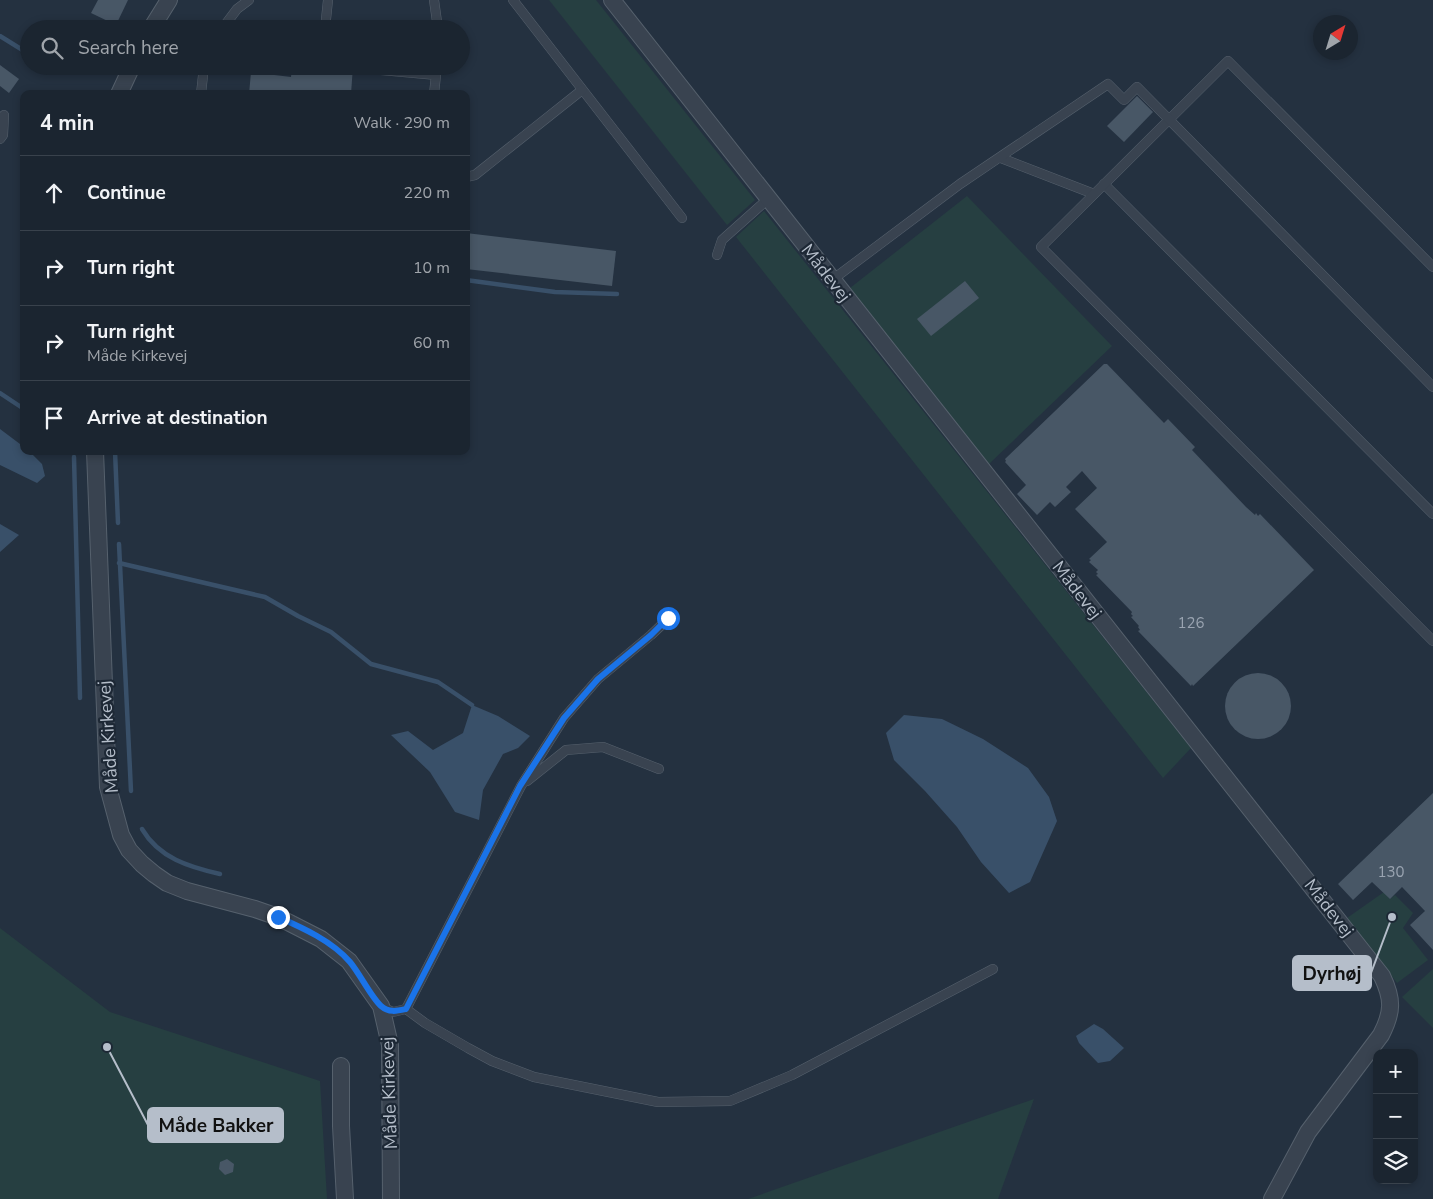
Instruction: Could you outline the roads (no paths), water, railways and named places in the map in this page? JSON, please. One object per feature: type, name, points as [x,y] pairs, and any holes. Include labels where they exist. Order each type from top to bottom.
[{"type":"street","points":[[154,20],[161,0]]},
{"type":"street","points":[[157,20],[169,0]]},
{"type":"street","name":"Mådevej","points":[[612,0],[1382,976],[1389,990],[1391,1006],[1388,1021],[1381,1036],[1308,1132],[1272,1199]]},
{"type":"street","points":[[121,90],[128,75]]},
{"type":"street","name":"Måde Kirkevej","points":[[95,455],[108,786],[121,835],[129,850],[142,864],[167,882],[187,891],[255,909],[299,926],[321,939],[349,961],[381,1006],[390,1044],[391,1199]]},
{"type":"street","points":[[341,1066],[341,1126],[345,1199]]},
{"type":"lane","points":[[229,20],[237,9],[249,0]]},
{"type":"lane","points":[[326,20],[328,0]]},
{"type":"lane","points":[[434,0],[437,20]]},
{"type":"lane","points":[[513,0],[682,218]]},
{"type":"lane","points":[[1433,267],[1228,61],[1040,248],[1433,641]]},
{"type":"lane","points":[[201,90],[203,75]]},
{"type":"lane","points":[[434,90],[436,75]]},
{"type":"lane","points":[[832,280],[960,184],[1108,84],[1124,100],[1137,87],[1433,387]]},
{"type":"lane","points":[[470,176],[474,175],[582,90]]},
{"type":"lane","points":[[0,139],[3,135],[4,115]]},
{"type":"lane","points":[[1001,158],[1094,194]]},
{"type":"lane","points":[[1104,184],[1433,514]]},
{"type":"lane","points":[[717,255],[722,240],[768,199]]},
{"type":"lane","points":[[406,1009],[520,786],[564,718],[598,679],[651,635],[668,618]]},
{"type":"lane","points":[[520,786],[566,750],[603,747],[659,768]]},
{"type":"lane","points":[[381,1006],[393,1012],[406,1009],[425,1023],[492,1061],[534,1077],[658,1102],[730,1101],[792,1075],[993,968]]},
{"type":"water","points":[[0,429],[20,444],[20,455],[33,455],[42,464],[45,476],[37,483],[0,465]]},
{"type":"water","points":[[0,524],[19,535],[0,552]]},
{"type":"water","points":[[472,705],[498,716],[530,736],[518,748],[503,754],[483,790],[479,820],[455,812],[430,772],[391,735],[408,731],[433,750],[463,733]]},
{"type":"water","points":[[904,715],[942,719],[983,739],[1028,768],[1049,797],[1057,821],[1030,882],[1009,893],[981,862],[957,827],[894,760],[886,733]]},
{"type":"water","points":[[1094,1024],[1103,1029],[1124,1048],[1110,1061],[1098,1063],[1079,1043],[1076,1036]]},
{"type":"waterway","points":[[0,36],[20,48]]},
{"type":"waterway","points":[[470,281],[555,292],[617,294]]},
{"type":"waterway","points":[[0,393],[20,406]]},
{"type":"waterway","points":[[115,455],[118,523]]},
{"type":"waterway","points":[[74,457],[80,698]]},
{"type":"waterway","points":[[119,544],[131,791]]},
{"type":"waterway","points":[[119,563],[265,597],[331,632],[371,664],[438,682],[472,705]]},
{"type":"waterway","points":[[142,829],[157,847],[176,860],[220,874]]},
{"type":"place","name":"Dyrhøj","points":[[1392,917]]},
{"type":"place","name":"Måde Bakker","points":[[107,1047]]}]
